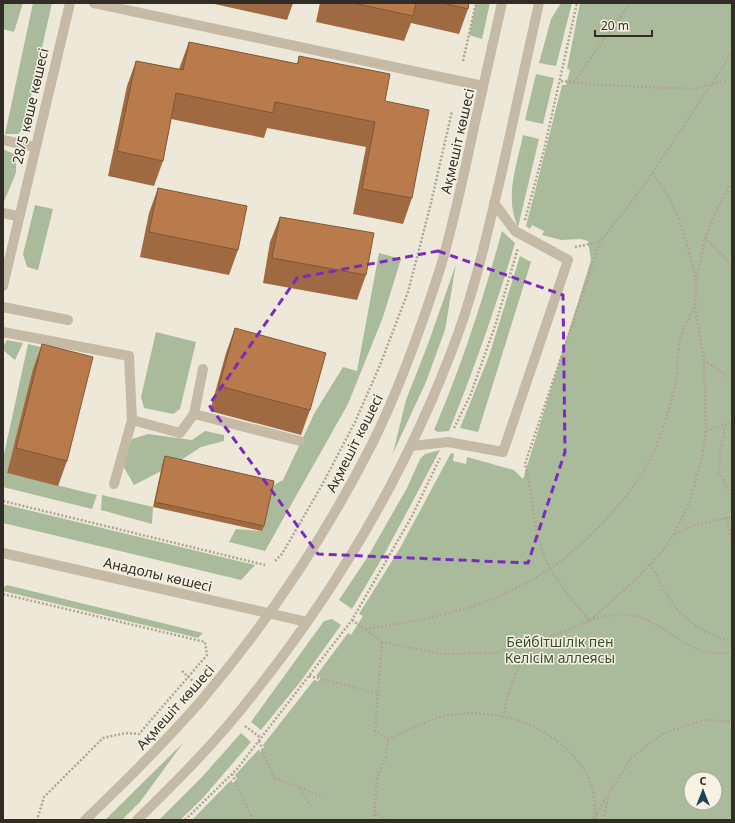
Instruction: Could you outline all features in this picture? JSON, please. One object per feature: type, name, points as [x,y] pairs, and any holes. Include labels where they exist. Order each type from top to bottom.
[{"type":"street","name":"28/5 көше көшесі","points":[[3,286],[18,216],[70,3]]},
{"type":"street","points":[[94,3],[483,86]]},
{"type":"street","name":"Ақмешіт көшесі","points":[[85,820],[151,755],[198,704],[270,614],[296,576],[349,489],[373,442],[398,386],[440,266],[462,184],[502,3]]},
{"type":"street","points":[[137,820],[174,783],[235,717],[306,622],[370,523],[412,446],[439,383],[458,332],[476,274],[494,203],[539,3]]},
{"type":"street","points":[[3,140],[35,147]]},
{"type":"street","points":[[412,446],[448,442],[503,452],[546,326],[568,260],[515,231],[494,203]]},
{"type":"street","points":[[3,213],[18,216]]},
{"type":"street","points":[[3,307],[68,320]]},
{"type":"street","points":[[3,332],[130,356],[132,420],[114,484]]},
{"type":"street","points":[[132,420],[180,433],[194,414],[203,369]]},
{"type":"street","points":[[194,414],[300,442]]},
{"type":"street","name":"Анадолы көшесі","points":[[3,553],[306,622]]},
{"type":"path","points":[[463,61],[476,3]]},
{"type":"path","points":[[574,82],[630,3]]},
{"type":"path","points":[[589,621],[550,568],[545,557],[533,518],[529,477],[525,464],[600,242],[652,173],[732,53]]},
{"type":"path","points":[[561,81],[601,85],[694,89],[712,83],[732,79]]},
{"type":"path","points":[[275,561],[282,554],[322,485],[355,422],[380,365],[408,292],[431,203],[452,111]]},
{"type":"path","points":[[652,173],[666,190],[678,214],[685,235],[696,283]]},
{"type":"path","points":[[589,621],[629,586],[663,551],[674,534],[690,501],[697,476],[706,431],[704,360],[695,307],[696,283],[705,238],[716,211],[732,183]]},
{"type":"path","points":[[705,238],[732,265]]},
{"type":"path","points":[[568,245],[575,247],[600,242]]},
{"type":"path","points":[[365,629],[403,624],[455,613],[504,596],[535,579],[600,526],[624,498],[656,448],[667,415],[676,380],[682,334],[695,307]]},
{"type":"path","points":[[704,360],[732,379]]},
{"type":"path","points":[[706,431],[732,422]]},
{"type":"path","points":[[726,424],[721,446],[719,472],[732,497]]},
{"type":"path","points":[[3,501],[265,565]]},
{"type":"path","points":[[727,517],[732,545]]},
{"type":"path","points":[[674,534],[698,524],[732,517]]},
{"type":"path","points":[[650,564],[673,605],[685,617],[721,639],[732,641]]},
{"type":"path","points":[[3,594],[205,642],[207,655],[139,734],[126,733],[103,738],[44,797],[37,820]]},
{"type":"path","points":[[352,620],[382,642],[442,654],[494,653],[542,640],[606,615],[634,616],[652,622],[695,649],[718,655],[732,652]]},
{"type":"path","points":[[503,717],[511,684],[519,665],[527,654],[542,640]]},
{"type":"path","points":[[382,642],[375,731],[388,739]]},
{"type":"path","points":[[182,671],[196,684]]},
{"type":"path","points":[[308,676],[378,693]]},
{"type":"path","points":[[388,739],[450,715],[492,715],[529,724],[549,736],[570,753],[584,770],[593,787],[594,820]]},
{"type":"path","points":[[594,820],[608,794],[631,758],[664,733],[704,720],[732,722]]},
{"type":"path","points":[[245,726],[261,738]]},
{"type":"path","points":[[374,820],[378,778],[386,756],[388,739]]},
{"type":"path","points":[[258,741],[274,778],[322,796]]},
{"type":"path","points":[[232,774],[253,820]]},
{"type":"path","points":[[298,788],[311,806]]},
{"type":"path","points":[[602,820],[608,794]]},
{"type":"path","points":[[594,800],[597,816]]},
{"type":"path","points":[[375,814],[389,820]]},
{"type":"highlighted area","points":[[438,251],[563,295],[565,452],[528,563],[318,554],[209,405],[297,278]]},
{"type":"green space","points":[[3,3],[23,3],[14,32],[3,29]]},
{"type":"green space","points":[[33,3],[52,3],[24,128],[18,134],[5,134]]},
{"type":"green space","points":[[476,3],[490,3],[482,39],[469,35]]},
{"type":"green space","points":[[561,3],[572,3],[556,66],[539,63],[551,19]]},
{"type":"green space","name":"Бейбітшілік пен Келісім аллеясы","points":[[580,3],[732,3],[732,820],[192,820],[231,780],[233,783],[237,779],[235,775],[259,749],[260,752],[264,748],[263,745],[314,680],[318,681],[321,678],[316,676],[348,633],[351,635],[363,616],[359,614],[400,548],[451,453],[454,454],[453,461],[466,464],[467,457],[514,470],[523,479],[591,260],[588,241],[581,239],[561,240],[542,235],[544,231],[532,225],[530,229],[526,226],[562,85],[566,85],[570,70],[567,69]]},
{"type":"green space","points":[[536,74],[554,78],[543,124],[525,120]]},
{"type":"green space","points":[[523,135],[539,139],[518,227],[514,216],[512,193],[515,169]]},
{"type":"green space","points":[[3,149],[16,155],[16,173],[3,204]]},
{"type":"green space","points":[[35,205],[53,209],[38,270],[27,267],[23,254]]},
{"type":"green space","points":[[502,231],[515,243],[500,291],[476,361],[449,431],[438,432],[434,430],[454,381],[471,332]]},
{"type":"green space","points":[[379,253],[401,259],[383,317],[348,404],[265,551],[229,542],[236,529],[262,531],[272,486],[283,480],[314,414],[343,367],[357,371]]},
{"type":"green space","points":[[520,256],[531,262],[478,432],[460,428],[489,356]]},
{"type":"green space","points":[[456,264],[445,330],[426,382],[393,453],[406,400],[428,344]]},
{"type":"green space","points":[[156,332],[196,342],[180,409],[173,414],[144,408],[141,397]]},
{"type":"green space","points":[[7,340],[23,343],[15,360],[3,350],[3,346]]},
{"type":"green space","points":[[28,344],[41,347],[7,473],[97,495],[92,509],[3,487],[3,459]]},
{"type":"green space","points":[[205,431],[224,435],[224,441],[201,447],[175,464],[134,485],[122,464],[132,439],[148,434],[192,440]]},
{"type":"green space","points":[[440,450],[384,555],[352,609],[339,600],[367,558],[407,488],[420,459],[425,454]]},
{"type":"green space","points":[[102,495],[153,507],[152,524],[101,510]]},
{"type":"green space","points":[[3,504],[255,565],[241,580],[3,523]]},
{"type":"green space","points":[[7,585],[203,633],[198,638],[3,591],[3,588]]},
{"type":"green space","points":[[332,619],[341,625],[301,681],[261,730],[251,722],[324,621]]},
{"type":"green space","points":[[241,733],[251,742],[202,799],[180,820],[159,820],[202,777]]},
{"type":"green space","points":[[183,743],[140,802],[122,820],[105,820]]},
{"type":"building","points":[[353,3],[416,3],[413,16]]},
{"type":"building","points":[[442,3],[469,3],[468,9]]},
{"type":"building","points":[[189,42],[298,64],[299,56],[390,74],[385,101],[429,110],[412,198],[362,189],[375,122],[275,102],[273,113],[176,93],[163,161],[117,151],[136,61],[183,70]]},
{"type":"building","points":[[158,188],[247,206],[238,250],[149,232]]},
{"type":"building","points":[[280,217],[374,233],[366,275],[272,258]]},
{"type":"building","points":[[235,328],[326,353],[310,410],[219,386]]},
{"type":"building","points":[[42,344],[93,357],[67,461],[16,448]]},
{"type":"building","points":[[165,456],[274,481],[264,526],[155,502]]}]
